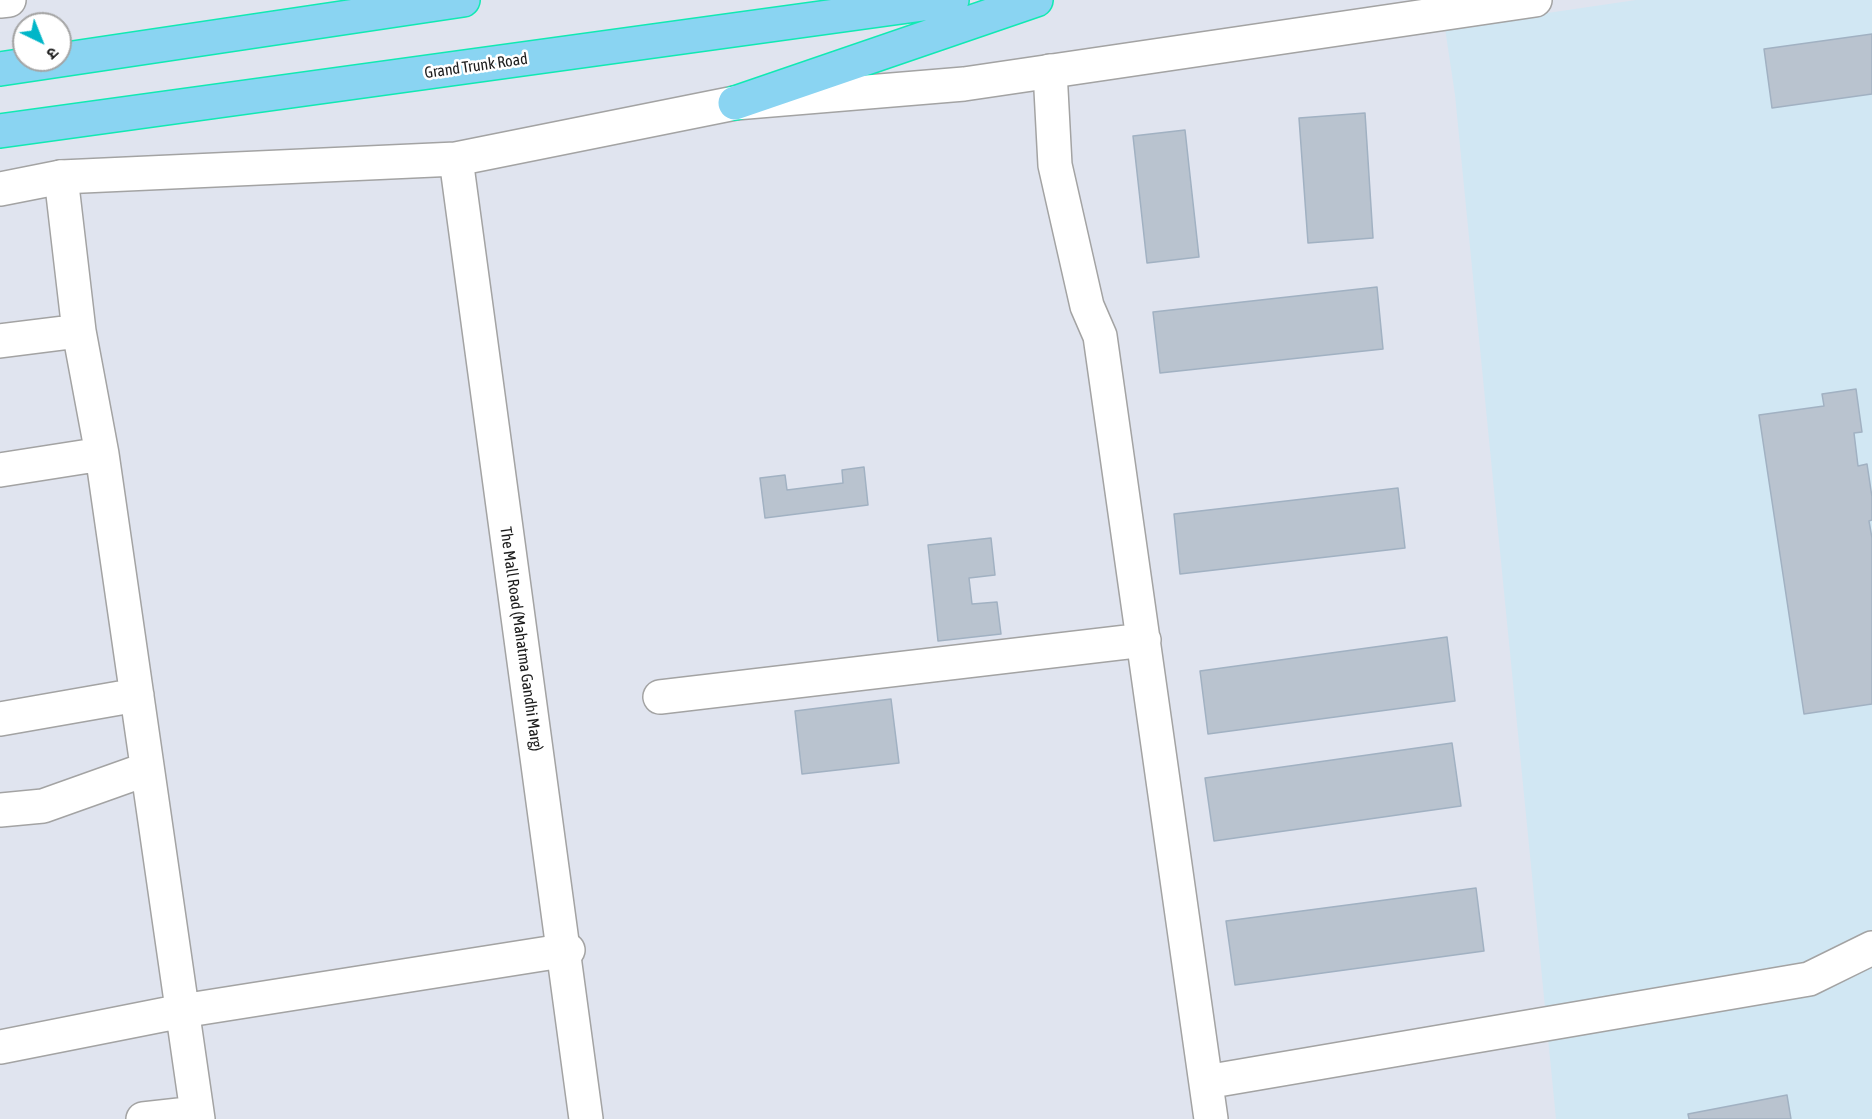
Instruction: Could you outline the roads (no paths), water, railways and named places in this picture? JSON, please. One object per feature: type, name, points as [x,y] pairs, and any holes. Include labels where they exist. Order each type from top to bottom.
[{"type":"highway","points":[[0,69],[463,0]]},
{"type":"highway","name":"Grand Trunk Road","points":[[0,131],[952,0]]},
{"type":"highway","points":[[735,103],[1036,0]]},
{"type":"street","points":[[0,1],[9,0]]},
{"type":"street","points":[[0,189],[61,177],[456,159],[735,103],[964,84],[1535,0]]},
{"type":"street","points":[[1050,71],[1055,165],[1087,306],[1100,336],[1211,1119]]},
{"type":"street","name":"The Mall Road (Mahatma Gandhi Marg)","points":[[456,159],[566,951],[586,1119]]},
{"type":"street","points":[[61,177],[79,331],[102,454],[198,1116],[142,1119]]},
{"type":"street","points":[[0,341],[79,331]]},
{"type":"street","points":[[0,470],[102,454]]},
{"type":"street","points":[[660,697],[1144,640]]},
{"type":"street","points":[[0,719],[137,695]]},
{"type":"street","points":[[0,810],[43,806],[147,769]]},
{"type":"street","points":[[1206,1082],[1809,979],[1872,948]]},
{"type":"street","points":[[0,1047],[182,1011],[566,951]]}]
